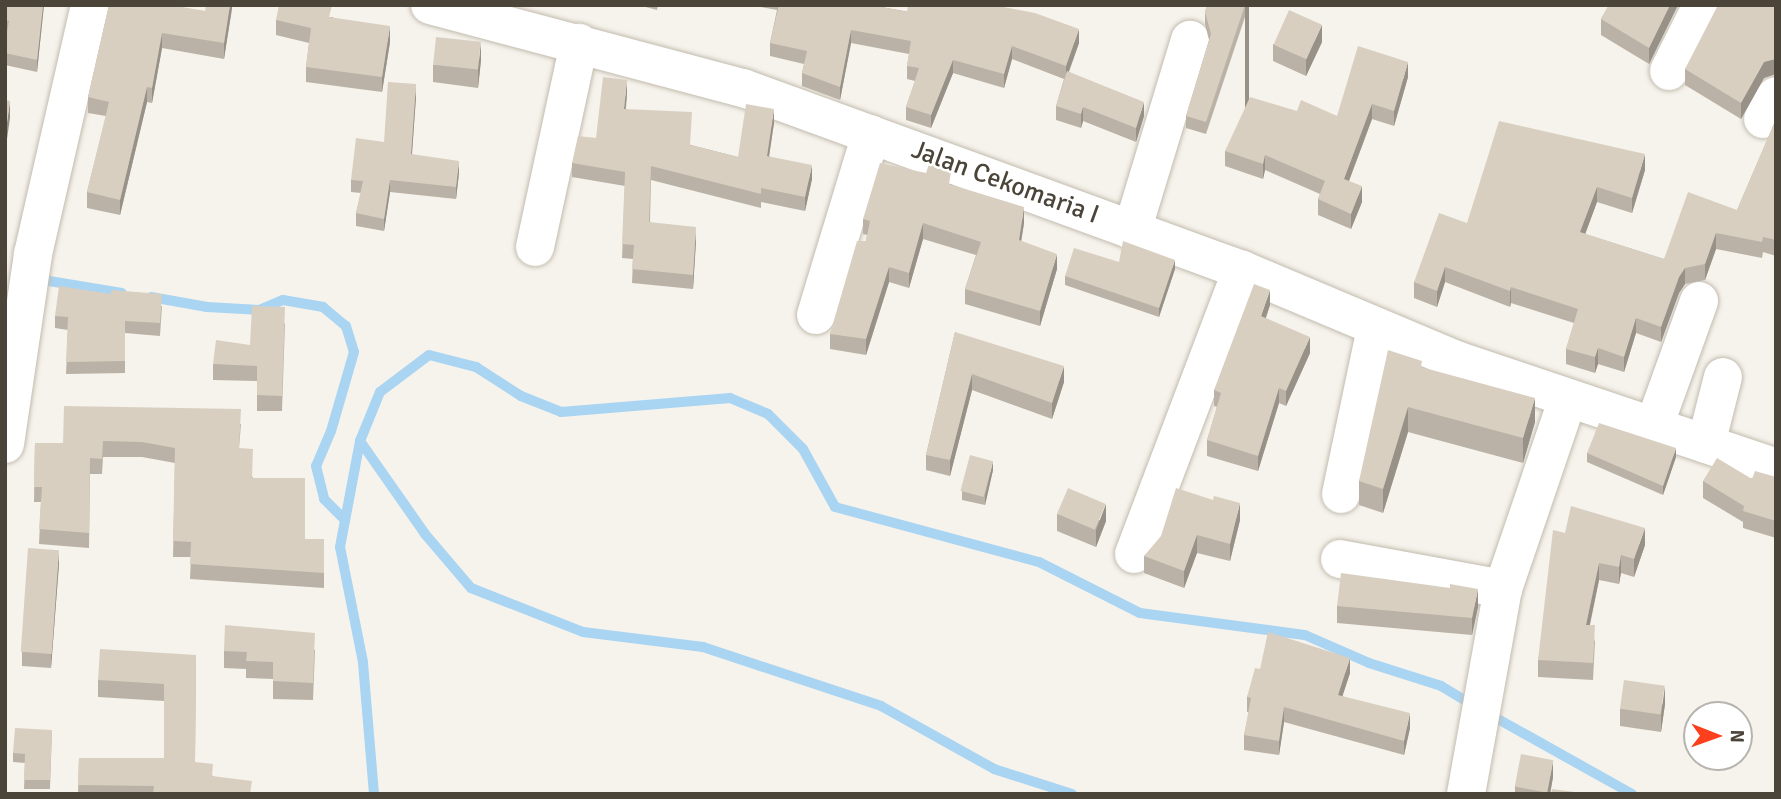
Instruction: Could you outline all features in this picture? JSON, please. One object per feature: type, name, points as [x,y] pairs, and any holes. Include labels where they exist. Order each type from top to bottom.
[{"type":"street","points":[[5,444],[31,267],[90,5]]},
{"type":"street","name":"Jalan Cekomaria I","points":[[430,5],[743,88],[1241,270],[1376,328],[1567,401],[1776,468]]},
{"type":"street","points":[[1669,71],[1702,5]]},
{"type":"street","points":[[1132,231],[1190,40]]},
{"type":"street","points":[[535,247],[579,43]]},
{"type":"street","points":[[816,314],[872,134]]},
{"type":"street","points":[[1134,554],[1241,270]]},
{"type":"street","points":[[1653,429],[1699,302]]},
{"type":"street","points":[[1341,494],[1376,328]]},
{"type":"street","points":[[1706,444],[1723,377]]},
{"type":"street","points":[[1466,794],[1503,589],[1567,401]]},
{"type":"street","points":[[1340,559],[1503,589]]},
{"type":"building","points":[[5,5],[43,5],[37,60],[5,53],[9,21],[5,20]]},
{"type":"building","points":[[109,5],[171,5],[205,11],[206,5],[230,5],[224,43],[162,33],[152,88],[147,87],[120,200],[87,192],[109,102],[88,97]]},
{"type":"building","points":[[279,5],[332,5],[329,17],[390,26],[382,77],[306,67],[311,28],[276,20]]},
{"type":"building","points":[[779,5],[871,5],[907,12],[908,5],[993,5],[1035,13],[1079,29],[1066,66],[1012,46],[1004,74],[953,60],[931,115],[906,107],[919,68],[907,66],[911,41],[851,30],[840,87],[802,73],[807,51],[770,43]]},
{"type":"building","points":[[1207,5],[1245,5],[1206,122],[1186,116],[1211,34],[1205,12]]},
{"type":"building","points":[[1609,5],[1670,5],[1649,48],[1601,19]]},
{"type":"building","points":[[1718,5],[1776,5],[1776,59],[1764,62],[1741,103],[1685,69]]},
{"type":"building","points":[[1289,10],[1322,25],[1306,59],[1274,45]]},
{"type":"building","points":[[436,37],[481,42],[478,70],[433,65]]},
{"type":"building","points":[[1358,46],[1408,62],[1394,111],[1372,104],[1344,179],[1362,186],[1351,214],[1318,199],[1325,181],[1265,155],[1263,164],[1225,151],[1250,97],[1297,111],[1301,100],[1337,116]]},
{"type":"building","points":[[1067,71],[1144,102],[1136,128],[1083,107],[1081,114],[1056,106]]},
{"type":"building","points":[[603,77],[627,80],[624,109],[692,112],[690,145],[738,157],[746,104],[774,109],[767,156],[812,165],[805,197],[761,188],[761,194],[651,166],[649,222],[696,227],[693,275],[632,269],[634,245],[622,244],[625,172],[572,163],[578,136],[596,138]]},
{"type":"building","points":[[388,82],[416,84],[411,154],[459,161],[456,187],[390,180],[384,219],[356,213],[363,181],[351,180],[356,138],[384,142]]},
{"type":"building","points":[[5,100],[10,101],[5,136]]},
{"type":"building","points":[[1776,119],[1776,240],[1763,237],[1762,242],[1716,233],[1705,264],[1685,268],[1679,277],[1661,327],[1636,318],[1624,357],[1598,348],[1595,357],[1566,349],[1578,309],[1511,287],[1510,291],[1445,267],[1437,291],[1414,282],[1439,213],[1467,223],[1499,121],[1645,154],[1632,198],[1597,187],[1580,232],[1664,259],[1688,192],[1737,210]]},
{"type":"building","points":[[880,163],[926,173],[929,164],[951,172],[949,184],[1024,207],[1019,240],[1057,254],[1040,311],[965,289],[981,242],[923,223],[909,273],[889,267],[866,339],[830,334],[857,241],[866,241],[870,221],[863,219]]},
{"type":"building","points":[[1123,241],[1175,260],[1159,308],[1065,276],[1074,248],[1119,262]]},
{"type":"building","points":[[1254,284],[1270,290],[1261,316],[1310,337],[1286,391],[1279,388],[1258,456],[1207,440],[1221,393],[1214,390]]},
{"type":"building","points":[[59,286],[111,294],[111,290],[162,294],[160,323],[125,321],[125,361],[66,362],[68,317],[55,316]]},
{"type":"building","points":[[252,306],[285,307],[282,396],[257,395],[257,366],[213,364],[216,340],[250,345]]},
{"type":"building","points":[[955,332],[1064,366],[1052,403],[972,374],[950,460],[926,455]]},
{"type":"building","points":[[1388,350],[1422,361],[1421,367],[1535,398],[1523,438],[1408,407],[1383,489],[1359,481]]},
{"type":"building","points":[[64,406],[241,409],[239,448],[253,449],[252,478],[305,478],[305,539],[324,539],[324,573],[190,564],[191,542],[173,541],[175,448],[142,442],[103,441],[102,459],[90,458],[89,533],[39,529],[42,487],[34,487],[35,443],[63,443]]},
{"type":"building","points":[[1599,423],[1676,448],[1663,486],[1587,453]]},
{"type":"building","points":[[970,455],[993,461],[984,497],[960,491]]},
{"type":"building","points":[[1717,458],[1752,479],[1755,471],[1776,477],[1776,521],[1743,511],[1744,506],[1703,481]]},
{"type":"building","points":[[1068,488],[1106,504],[1095,530],[1057,514]]},
{"type":"building","points":[[1176,488],[1213,500],[1214,496],[1240,503],[1230,544],[1197,535],[1184,571],[1144,556],[1161,536]]},
{"type":"building","points":[[1571,506],[1645,528],[1634,559],[1621,555],[1619,567],[1599,563],[1586,625],[1595,625],[1593,663],[1538,660],[1553,530],[1565,533]]},
{"type":"building","points":[[28,548],[59,550],[52,654],[21,652]]},
{"type":"building","points":[[1341,573],[1450,588],[1450,584],[1478,589],[1472,618],[1337,606]]},
{"type":"building","points":[[225,625],[315,633],[313,683],[273,681],[273,662],[246,661],[247,652],[224,651]]},
{"type":"building","points":[[1268,632],[1350,658],[1338,695],[1410,713],[1404,741],[1284,707],[1279,741],[1244,735],[1251,698],[1247,697],[1255,668],[1260,669]]},
{"type":"building","points":[[100,649],[196,655],[195,762],[213,764],[212,776],[252,781],[250,794],[153,794],[154,786],[78,785],[79,758],[164,758],[164,684],[98,680]]},
{"type":"building","points":[[1624,680],[1665,686],[1661,714],[1620,709]]},
{"type":"building","points":[[15,728],[52,730],[50,780],[24,780],[25,754],[13,753]]},
{"type":"building","points":[[1521,754],[1553,760],[1547,793],[1515,786]]},
{"type":"building","points":[[1552,789],[1590,794],[1551,794]]},
{"type":"waterway","points":[[37,279],[122,293]]},
{"type":"waterway","points":[[151,297],[207,307],[259,310],[283,300],[323,307],[346,326],[354,352],[331,431],[316,466],[324,499],[345,520]]},
{"type":"waterway","points":[[374,794],[363,662],[340,547],[360,441],[380,392],[429,355],[476,367],[521,396],[561,412],[730,398],[768,414],[803,449],[835,507],[1039,562],[1140,613],[1305,635],[1369,663],[1441,686],[1473,705]]},
{"type":"waterway","points":[[360,441],[425,534],[471,588],[583,632],[703,647],[881,706],[994,769],[1072,794]]},
{"type":"waterway","points":[[1489,714],[1632,794]]}]
